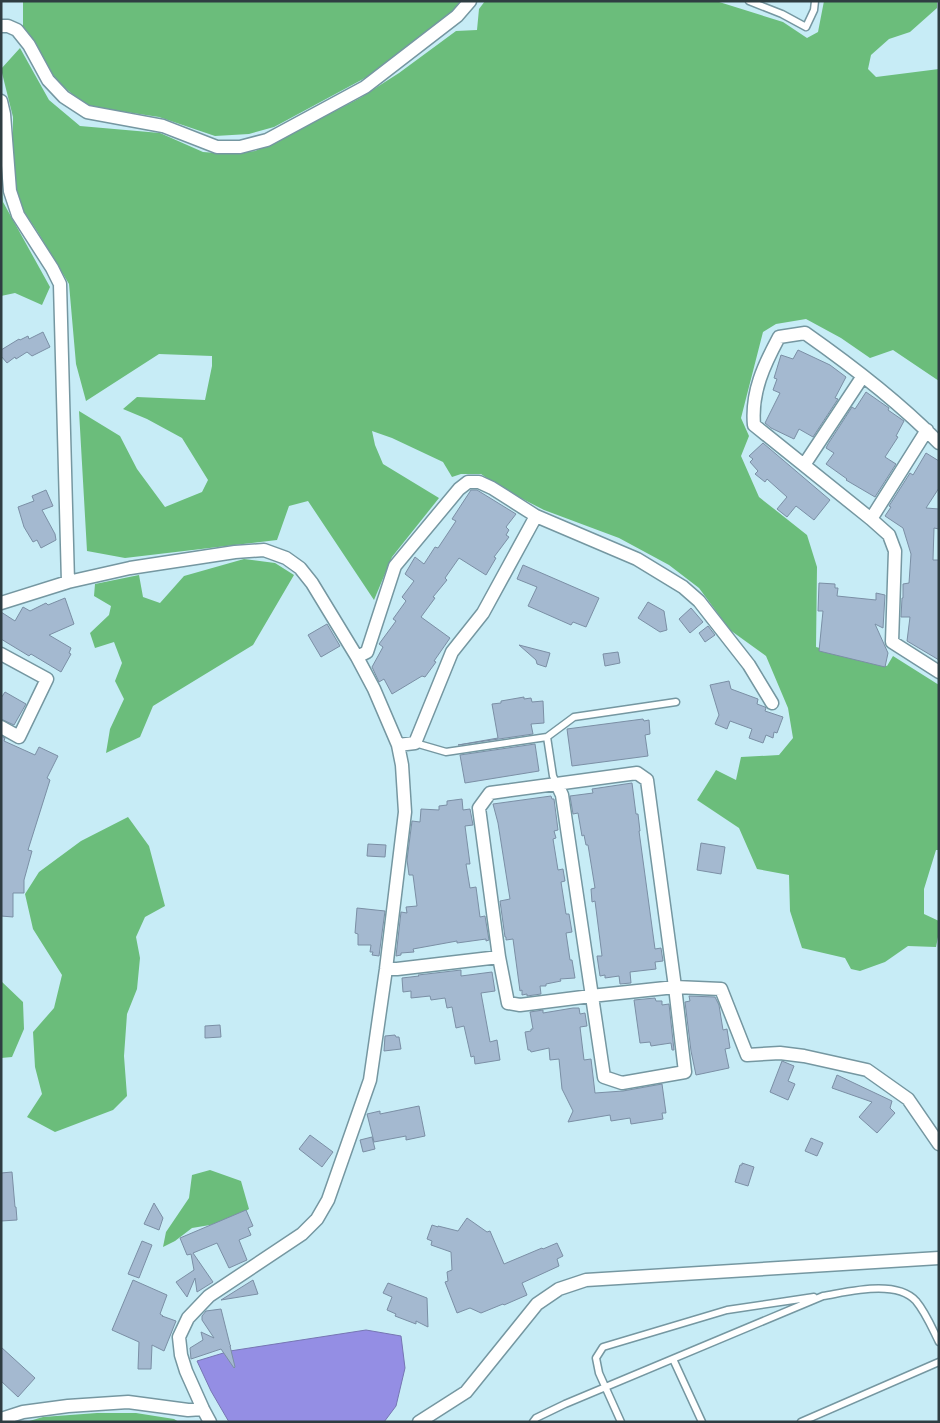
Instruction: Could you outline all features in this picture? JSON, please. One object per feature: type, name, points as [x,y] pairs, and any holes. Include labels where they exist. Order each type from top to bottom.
[{"type":"street","points":[[1,26],[8,26],[17,30],[29,45],[48,80],[64,97],[87,112],[163,126],[217,147],[240,147],[267,140],[366,87],[457,16],[470,1]]},
{"type":"street","points":[[1,101],[4,114],[10,191],[18,215],[60,284],[68,582]]},
{"type":"street","points":[[939,443],[853,367],[805,333],[778,337],[761,371],[752,410],[754,425],[889,535],[895,551],[892,642],[939,672]]},
{"type":"street","points":[[804,465],[863,376]]},
{"type":"street","points":[[871,519],[926,430]]},
{"type":"street","points":[[357,657],[367,652],[395,566],[459,489],[468,482],[479,482],[536,516],[637,559],[683,587],[698,601],[743,658],[772,703]]},
{"type":"street","points":[[398,745],[415,743],[452,652],[483,613],[536,516]]},
{"type":"street","points":[[1,603],[68,582],[130,568],[235,552],[264,550],[286,558],[300,568],[312,584],[357,657],[374,689],[398,745],[402,765],[405,812],[370,1080],[328,1200],[317,1219],[302,1234],[209,1296],[188,1318],[179,1337],[180,1355],[202,1409],[210,1422]]},
{"type":"street","points":[[1,654],[47,679],[19,737],[1,727]]},
{"type":"street","points":[[557,784],[562,796],[591,996],[604,1077],[622,1083],[685,1072],[675,987],[647,780],[637,773],[490,793],[479,808],[498,957],[508,1003],[520,1006],[591,996],[675,987],[720,990],[747,1055],[780,1054],[804,1056],[867,1070],[908,1099],[939,1144]]},
{"type":"street","points":[[386,969],[498,957]]},
{"type":"street","points":[[419,1422],[466,1392],[537,1304],[559,1289],[586,1280],[939,1258]]},
{"type":"street","points":[[1,1419],[23,1412],[68,1406],[128,1402],[188,1410],[202,1409]]},
{"type":"lane","points":[[750,1],[782,14],[806,27],[816,1]]},
{"type":"lane","points":[[415,743],[446,752],[547,737],[574,717],[676,702]]},
{"type":"lane","points":[[547,737],[557,784]]},
{"type":"lane","points":[[621,1422],[599,1373],[596,1358],[603,1348],[728,1310],[862,1289],[881,1288],[901,1292],[914,1299],[924,1312],[939,1342]]},
{"type":"lane","points":[[533,1422],[536,1418],[565,1404],[822,1296]]},
{"type":"lane","points":[[673,1359],[702,1422]]},
{"type":"lane","points":[[800,1422],[939,1362]]},
{"type":"green space","points":[[23,1],[462,1],[452,12],[378,71],[274,127],[249,134],[215,136],[159,117],[86,106],[48,73],[23,29]]},
{"type":"green space","points":[[485,1],[716,1],[783,22],[807,38],[818,32],[824,1],[937,1],[937,8],[910,32],[889,39],[871,55],[868,69],[876,77],[939,69],[939,381],[893,350],[870,358],[841,338],[806,319],[776,324],[763,332],[741,418],[749,436],[741,456],[759,497],[807,535],[817,567],[816,647],[887,666],[893,656],[939,685],[939,850],[936,850],[924,889],[924,914],[939,921],[936,947],[908,946],[885,962],[860,971],[851,969],[845,958],[802,948],[790,911],[789,875],[757,869],[739,828],[697,800],[716,770],[736,780],[741,757],[779,755],[793,738],[788,708],[766,656],[730,630],[699,588],[669,565],[619,538],[544,510],[501,488],[481,474],[461,474],[452,477],[443,462],[392,438],[372,431],[375,445],[383,464],[439,498],[392,557],[374,600],[308,501],[289,506],[277,540],[125,558],[87,551],[79,411],[120,436],[137,469],[165,507],[202,492],[208,480],[182,438],[147,419],[123,409],[137,397],[205,400],[212,366],[212,356],[159,354],[86,401],[76,364],[69,284],[18,203],[13,160],[13,117],[1,69],[20,48],[49,100],[80,126],[160,133],[203,152],[230,154],[255,151],[360,98],[399,73],[456,31],[477,30],[479,9]]},
{"type":"green space","points":[[1,179],[3,202],[50,287],[42,305],[15,293],[1,296]]},
{"type":"green space","points":[[244,559],[275,563],[294,575],[253,645],[153,706],[140,737],[106,753],[110,729],[124,699],[115,681],[122,663],[114,642],[95,648],[90,633],[109,615],[111,606],[94,596],[95,584],[139,575],[143,597],[160,603],[184,576]]},
{"type":"green space","points":[[128,817],[149,846],[165,906],[145,917],[136,937],[140,958],[137,989],[127,1014],[124,1056],[127,1096],[113,1110],[55,1132],[27,1117],[42,1094],[35,1067],[33,1032],[54,1008],[62,975],[33,929],[25,894],[39,872],[81,841]]},
{"type":"green space","points":[[1,981],[23,1002],[24,1029],[12,1057],[1,1058]]},
{"type":"green space","points":[[210,1170],[241,1181],[249,1209],[228,1222],[192,1228],[175,1241],[163,1247],[166,1232],[189,1198],[192,1175]]},
{"type":"green space","points":[[97,1413],[136,1413],[174,1419],[179,1422],[26,1422],[43,1417]]},
{"type":"shaded area","points":[[366,1330],[401,1336],[405,1368],[396,1406],[384,1422],[229,1422],[211,1391],[197,1361],[230,1351]]},
{"type":"building","points":[[43,332],[50,347],[32,356],[27,352],[7,363],[1,356],[1,350],[19,339],[28,336],[29,339]]},
{"type":"building","points":[[798,350],[830,365],[846,377],[835,398],[838,399],[813,437],[799,429],[794,439],[765,423],[780,393],[773,390],[777,379],[774,378],[781,355],[793,359]]},
{"type":"building","points":[[866,392],[904,421],[896,436],[898,437],[885,457],[896,464],[875,497],[846,480],[826,464],[834,453],[826,448],[828,444],[852,407],[855,409]]},
{"type":"building","points":[[763,443],[830,500],[814,520],[796,506],[787,517],[777,509],[787,497],[767,479],[765,482],[755,474],[758,471],[750,462],[753,459],[749,456]]},
{"type":"building","points":[[926,453],[939,461],[939,488],[926,508],[939,509],[939,529],[934,528],[933,560],[939,560],[939,660],[907,641],[910,617],[901,617],[903,584],[909,583],[911,554],[903,528],[885,516],[891,507],[889,506],[910,473],[913,475]]},
{"type":"building","points":[[46,490],[53,506],[42,510],[55,534],[56,540],[41,548],[37,540],[33,542],[24,527],[18,507],[34,501],[32,496]]},
{"type":"building","points":[[471,490],[477,490],[516,514],[506,527],[509,530],[506,535],[509,537],[494,557],[496,558],[486,575],[459,558],[445,578],[447,580],[433,597],[435,598],[421,617],[450,638],[425,677],[422,676],[392,694],[384,679],[379,682],[372,667],[383,647],[379,644],[396,621],[393,619],[406,601],[402,597],[414,581],[405,574],[415,557],[424,564],[435,547],[438,548],[456,521],[452,519]]},
{"type":"building","points":[[523,565],[599,598],[586,627],[573,622],[571,625],[528,606],[537,587],[517,579]]},
{"type":"building","points":[[819,583],[835,584],[835,588],[838,588],[837,596],[876,600],[876,593],[885,595],[883,628],[875,624],[888,653],[885,667],[819,651],[823,611],[818,611]]},
{"type":"building","points":[[65,598],[74,624],[49,635],[71,648],[69,653],[71,654],[61,672],[1,639],[1,612],[15,621],[23,607],[30,611],[46,603],[48,605]]},
{"type":"building","points":[[648,602],[664,611],[667,630],[660,632],[638,618]]},
{"type":"building","points":[[691,608],[703,622],[690,633],[679,619]]},
{"type":"building","points":[[327,624],[340,646],[321,657],[308,635]]},
{"type":"building","points":[[708,626],[715,635],[705,642],[699,633]]},
{"type":"building","points":[[519,645],[550,653],[546,667],[537,664],[536,660]]},
{"type":"building","points":[[618,652],[620,663],[605,666],[603,654]]},
{"type":"building","points":[[729,681],[731,689],[758,699],[757,704],[765,707],[765,711],[783,717],[777,733],[774,732],[773,738],[766,735],[763,743],[749,738],[752,729],[730,721],[727,729],[715,724],[719,715],[710,685]]},
{"type":"building","points":[[5,692],[26,704],[14,725],[1,719],[1,698]]},
{"type":"building","points":[[524,697],[524,699],[531,698],[532,702],[543,701],[544,723],[531,724],[533,734],[458,745],[498,738],[492,704]]},
{"type":"building","points":[[643,719],[644,721],[649,720],[650,734],[645,735],[648,756],[572,766],[567,729]]},
{"type":"building","points":[[1,736],[5,738],[4,741],[35,755],[39,747],[58,756],[47,778],[50,780],[28,850],[32,851],[24,880],[24,893],[13,893],[13,917],[1,916]]},
{"type":"building","points":[[535,744],[539,771],[465,783],[460,755]]},
{"type":"building","points":[[632,783],[636,814],[638,814],[655,949],[661,948],[663,961],[655,962],[656,969],[630,972],[631,983],[620,984],[619,976],[605,978],[605,975],[600,976],[597,956],[602,956],[595,901],[592,902],[591,889],[595,888],[588,845],[586,845],[584,835],[582,836],[578,813],[573,814],[570,796],[593,793],[592,789]]},
{"type":"building","points":[[551,796],[554,799],[558,830],[554,831],[556,838],[553,839],[558,870],[563,869],[565,881],[561,882],[566,914],[569,914],[572,932],[566,933],[575,978],[560,979],[561,981],[540,986],[541,994],[527,996],[527,994],[522,995],[522,990],[520,991],[513,939],[506,940],[505,937],[500,901],[510,899],[498,823],[493,804]]},
{"type":"building","points":[[462,799],[463,810],[470,809],[473,825],[465,826],[470,864],[466,864],[470,888],[476,887],[480,917],[485,916],[489,940],[457,943],[457,941],[413,949],[414,952],[401,953],[401,955],[396,956],[401,912],[407,913],[406,907],[417,906],[413,875],[409,875],[407,860],[412,821],[420,822],[421,809],[439,810],[439,806],[447,805],[447,801]]},
{"type":"building","points":[[701,843],[725,847],[721,874],[697,870]]},
{"type":"building","points":[[368,844],[386,845],[385,857],[367,856]]},
{"type":"building","points":[[357,908],[385,911],[379,956],[372,955],[373,952],[370,952],[371,945],[358,945],[358,934],[355,933]]},
{"type":"building","points":[[461,970],[461,976],[492,972],[495,991],[481,993],[490,1042],[497,1040],[500,1060],[475,1064],[474,1056],[471,1057],[464,1026],[456,1028],[452,1007],[447,1008],[445,998],[431,1000],[430,996],[411,998],[411,991],[403,992],[402,978]]},
{"type":"building","points":[[689,996],[715,997],[719,1005],[723,1030],[727,1029],[730,1048],[725,1049],[729,1068],[696,1075],[685,1002],[690,1001]]},
{"type":"building","points":[[655,998],[656,1001],[662,1001],[662,1005],[669,1004],[674,1050],[672,1050],[671,1043],[651,1046],[650,1042],[640,1043],[634,1000]]},
{"type":"building","points":[[579,1008],[580,1014],[585,1013],[587,1026],[580,1027],[584,1060],[591,1059],[595,1093],[623,1091],[662,1084],[666,1113],[662,1113],[663,1119],[631,1124],[630,1118],[611,1121],[610,1115],[568,1122],[573,1111],[562,1089],[559,1059],[550,1060],[549,1048],[531,1052],[528,1050],[525,1032],[533,1029],[530,1012],[543,1010],[543,1013]]},
{"type":"building","points":[[220,1025],[221,1037],[205,1038],[205,1026]]},
{"type":"building","points":[[395,1035],[399,1037],[401,1049],[384,1051],[385,1036]]},
{"type":"building","points":[[782,1061],[794,1066],[788,1081],[795,1084],[788,1100],[770,1092]]},
{"type":"building","points":[[837,1075],[892,1101],[890,1108],[895,1113],[877,1133],[859,1117],[872,1102],[832,1088]]},
{"type":"building","points":[[419,1106],[425,1136],[406,1140],[406,1136],[374,1142],[367,1114],[380,1111],[380,1114]]},
{"type":"building","points":[[310,1135],[333,1152],[322,1167],[299,1149]]},
{"type":"building","points":[[372,1137],[375,1149],[363,1152],[360,1140]]},
{"type":"building","points":[[811,1138],[823,1143],[817,1156],[805,1151]]},
{"type":"building","points":[[742,1163],[754,1167],[748,1186],[735,1182]]},
{"type":"building","points":[[12,1172],[17,1220],[1,1221],[1,1173]]},
{"type":"building","points":[[154,1203],[163,1218],[159,1230],[144,1224]]},
{"type":"building","points":[[246,1210],[253,1226],[248,1228],[251,1235],[239,1240],[247,1260],[229,1268],[217,1243],[193,1253],[213,1282],[197,1292],[195,1278],[187,1297],[176,1282],[194,1270],[191,1254],[187,1255],[180,1238]]},
{"type":"building","points":[[467,1218],[487,1232],[490,1231],[504,1264],[557,1243],[563,1256],[557,1259],[559,1266],[522,1283],[527,1295],[481,1313],[470,1308],[457,1313],[445,1282],[448,1281],[447,1272],[452,1270],[451,1252],[431,1245],[432,1241],[427,1239],[432,1225],[458,1231]]},
{"type":"building","points":[[142,1241],[152,1245],[139,1278],[128,1274]]},
{"type":"building","points":[[133,1280],[167,1295],[160,1314],[176,1321],[164,1351],[152,1345],[151,1369],[138,1369],[139,1342],[112,1330]]},
{"type":"building","points":[[253,1280],[258,1294],[221,1300]]},
{"type":"building","points":[[388,1283],[427,1298],[428,1327],[416,1321],[416,1324],[395,1316],[396,1314],[387,1310],[392,1297],[383,1293]]},
{"type":"building","points":[[221,1309],[231,1346],[234,1368],[221,1349],[191,1359],[190,1348],[203,1340],[201,1332],[214,1338],[202,1320],[202,1316],[206,1311]]},
{"type":"building","points":[[1,1347],[35,1378],[18,1397],[1,1381]]}]
